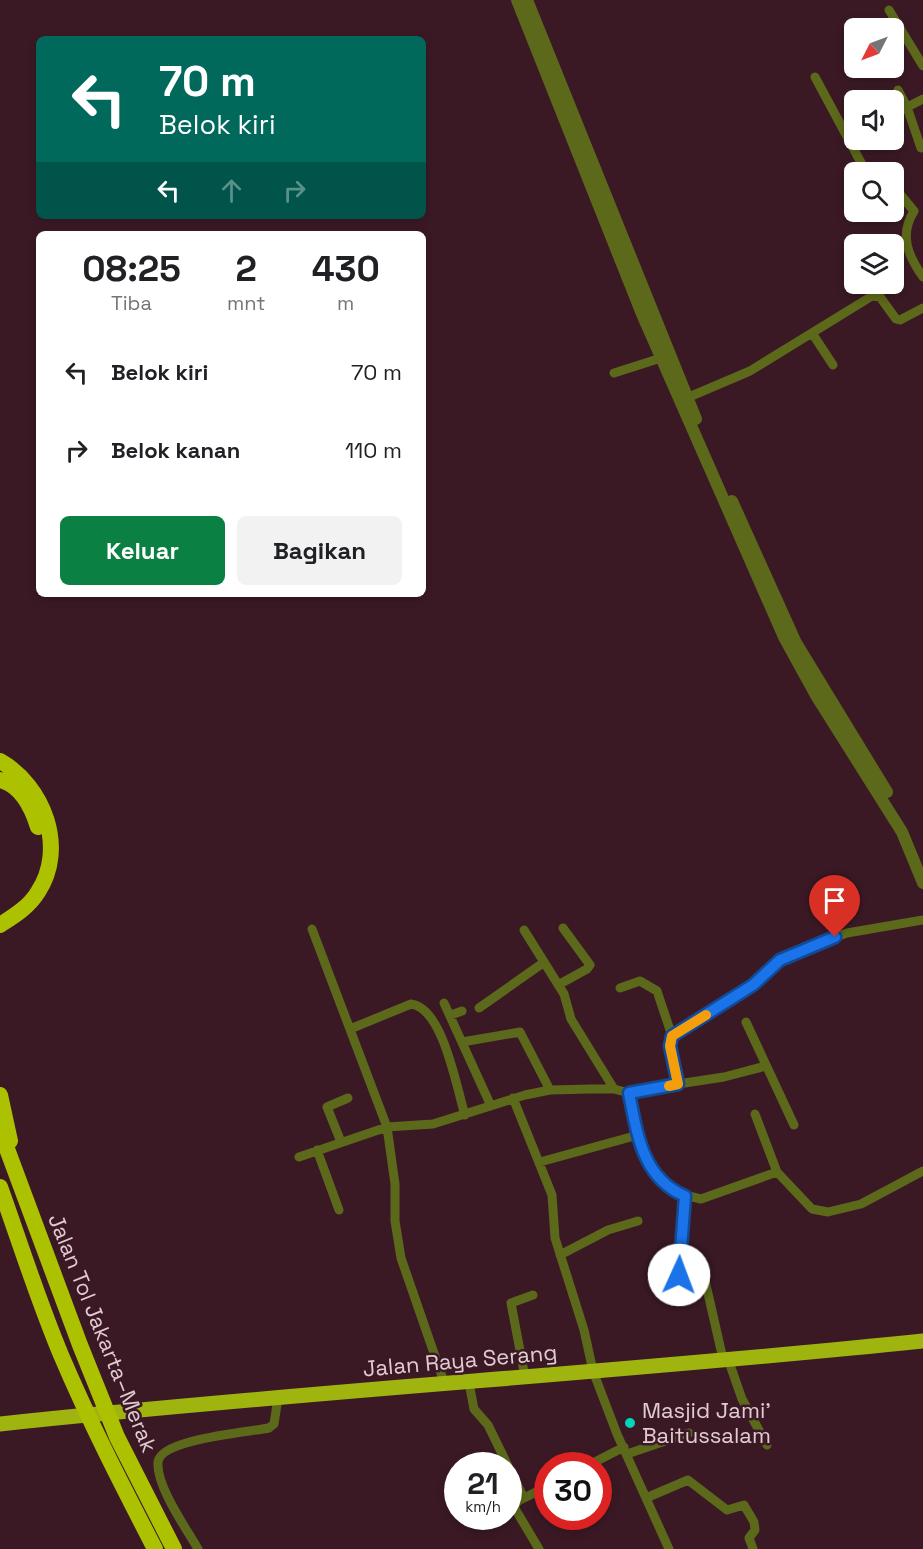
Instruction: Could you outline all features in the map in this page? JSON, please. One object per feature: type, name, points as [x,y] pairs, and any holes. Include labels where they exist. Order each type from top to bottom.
[{"type":"highway","points":[[0,761],[32,788],[44,810],[52,842],[47,874],[38,893],[25,909],[0,925]]},
{"type":"highway","points":[[0,780],[7,782],[21,794],[35,816],[42,839],[40,870],[32,888],[20,902],[0,915]]},
{"type":"highway","points":[[0,1095],[20,1185]]},
{"type":"highway","name":"Jalan Tol Jakarta–Merak","points":[[0,1130],[117,1437],[174,1549]]},
{"type":"highway","name":"Jalan Tol Jakarta–Merak","points":[[0,1187],[27,1268],[99,1441],[155,1549]]},
{"type":"highway","points":[[0,1210],[27,1268]]},
{"type":"highway","name":"Jalan Raya Serang","points":[[0,1424],[124,1410],[469,1383],[923,1341]]},
{"type":"street","points":[[517,0],[661,358],[711,456],[796,643],[897,807],[923,860]]},
{"type":"street","points":[[527,0],[684,400],[789,648],[902,832],[923,883]]},
{"type":"street","points":[[889,10],[923,66]]},
{"type":"street","points":[[815,77],[844,127]]},
{"type":"street","points":[[904,109],[923,99]]},
{"type":"street","points":[[904,102],[921,148]]},
{"type":"street","points":[[904,200],[914,212],[923,218]]},
{"type":"street","points":[[914,212],[905,230],[906,241],[908,253],[923,277]]},
{"type":"street","points":[[684,400],[750,371],[872,296],[880,297],[896,319],[900,320],[923,308]]},
{"type":"street","points":[[812,333],[833,365]]},
{"type":"street","points":[[614,373],[661,358]]},
{"type":"street","points":[[672,1036],[753,985],[789,954],[847,933],[923,920]]},
{"type":"street","points":[[558,985],[587,969],[590,965],[563,928]]},
{"type":"street","points":[[312,929],[387,1127],[395,1184],[395,1221],[401,1258],[445,1385]]},
{"type":"street","points":[[524,930],[564,994],[571,1018],[614,1089]]},
{"type":"street","points":[[479,1008],[543,963]]},
{"type":"street","points":[[620,988],[639,981],[653,987],[660,995],[672,1036],[670,1046],[678,1084]]},
{"type":"street","points":[[444,1003],[491,1106]]},
{"type":"street","points":[[350,1029],[411,1004],[425,1009],[439,1030],[465,1114]]},
{"type":"street","points":[[451,1015],[462,1011]]},
{"type":"street","points":[[746,1022],[794,1125]]},
{"type":"street","points":[[462,1042],[520,1032],[550,1090]]},
{"type":"street","points":[[299,1157],[387,1127],[433,1124],[513,1098],[550,1090],[614,1089],[629,1093],[724,1077],[766,1066]]},
{"type":"street","points":[[629,1093],[642,1154],[650,1167],[670,1188],[685,1196],[701,1199],[777,1172]]},
{"type":"street","points":[[341,1142],[327,1107],[348,1098]]},
{"type":"street","points":[[513,1098],[540,1162],[553,1201],[553,1227],[584,1330],[593,1371],[669,1549]]},
{"type":"street","points":[[755,1114],[777,1172],[812,1209],[828,1212],[861,1204],[923,1171]]},
{"type":"street","points":[[540,1162],[638,1135]]},
{"type":"street","points":[[317,1150],[339,1210]]},
{"type":"street","points":[[685,1196],[679,1275],[684,1278],[704,1276],[725,1359],[742,1399],[766,1445]]},
{"type":"street","points":[[560,1255],[608,1230],[638,1221]]},
{"type":"street","points":[[525,1377],[511,1303],[533,1295]]},
{"type":"street","points":[[469,1383],[474,1409],[488,1425],[501,1452]]},
{"type":"street","points":[[198,1549],[165,1489],[159,1468],[161,1454],[183,1443],[269,1428],[274,1424],[278,1398]]},
{"type":"street","points":[[612,1457],[689,1433]]},
{"type":"street","points":[[646,1498],[688,1480],[727,1510],[744,1505],[754,1522],[755,1530],[749,1538],[753,1549]]},
{"type":"street","points":[[534,1493],[514,1507],[539,1549]]},
{"type":"street","points":[[522,1494],[524,1498]]},
{"type":"slow traffic","points":[[669,1086],[678,1084],[670,1046],[672,1036],[706,1015]]},
{"type":"place","name":"Masjid Jami' Baitussalam","points":[[630,1423]]},
{"type":"route","points":[[679,1275],[685,1196],[661,1180],[642,1154],[629,1093],[678,1084],[670,1046],[672,1036],[753,985],[789,954],[835,937]]}]
